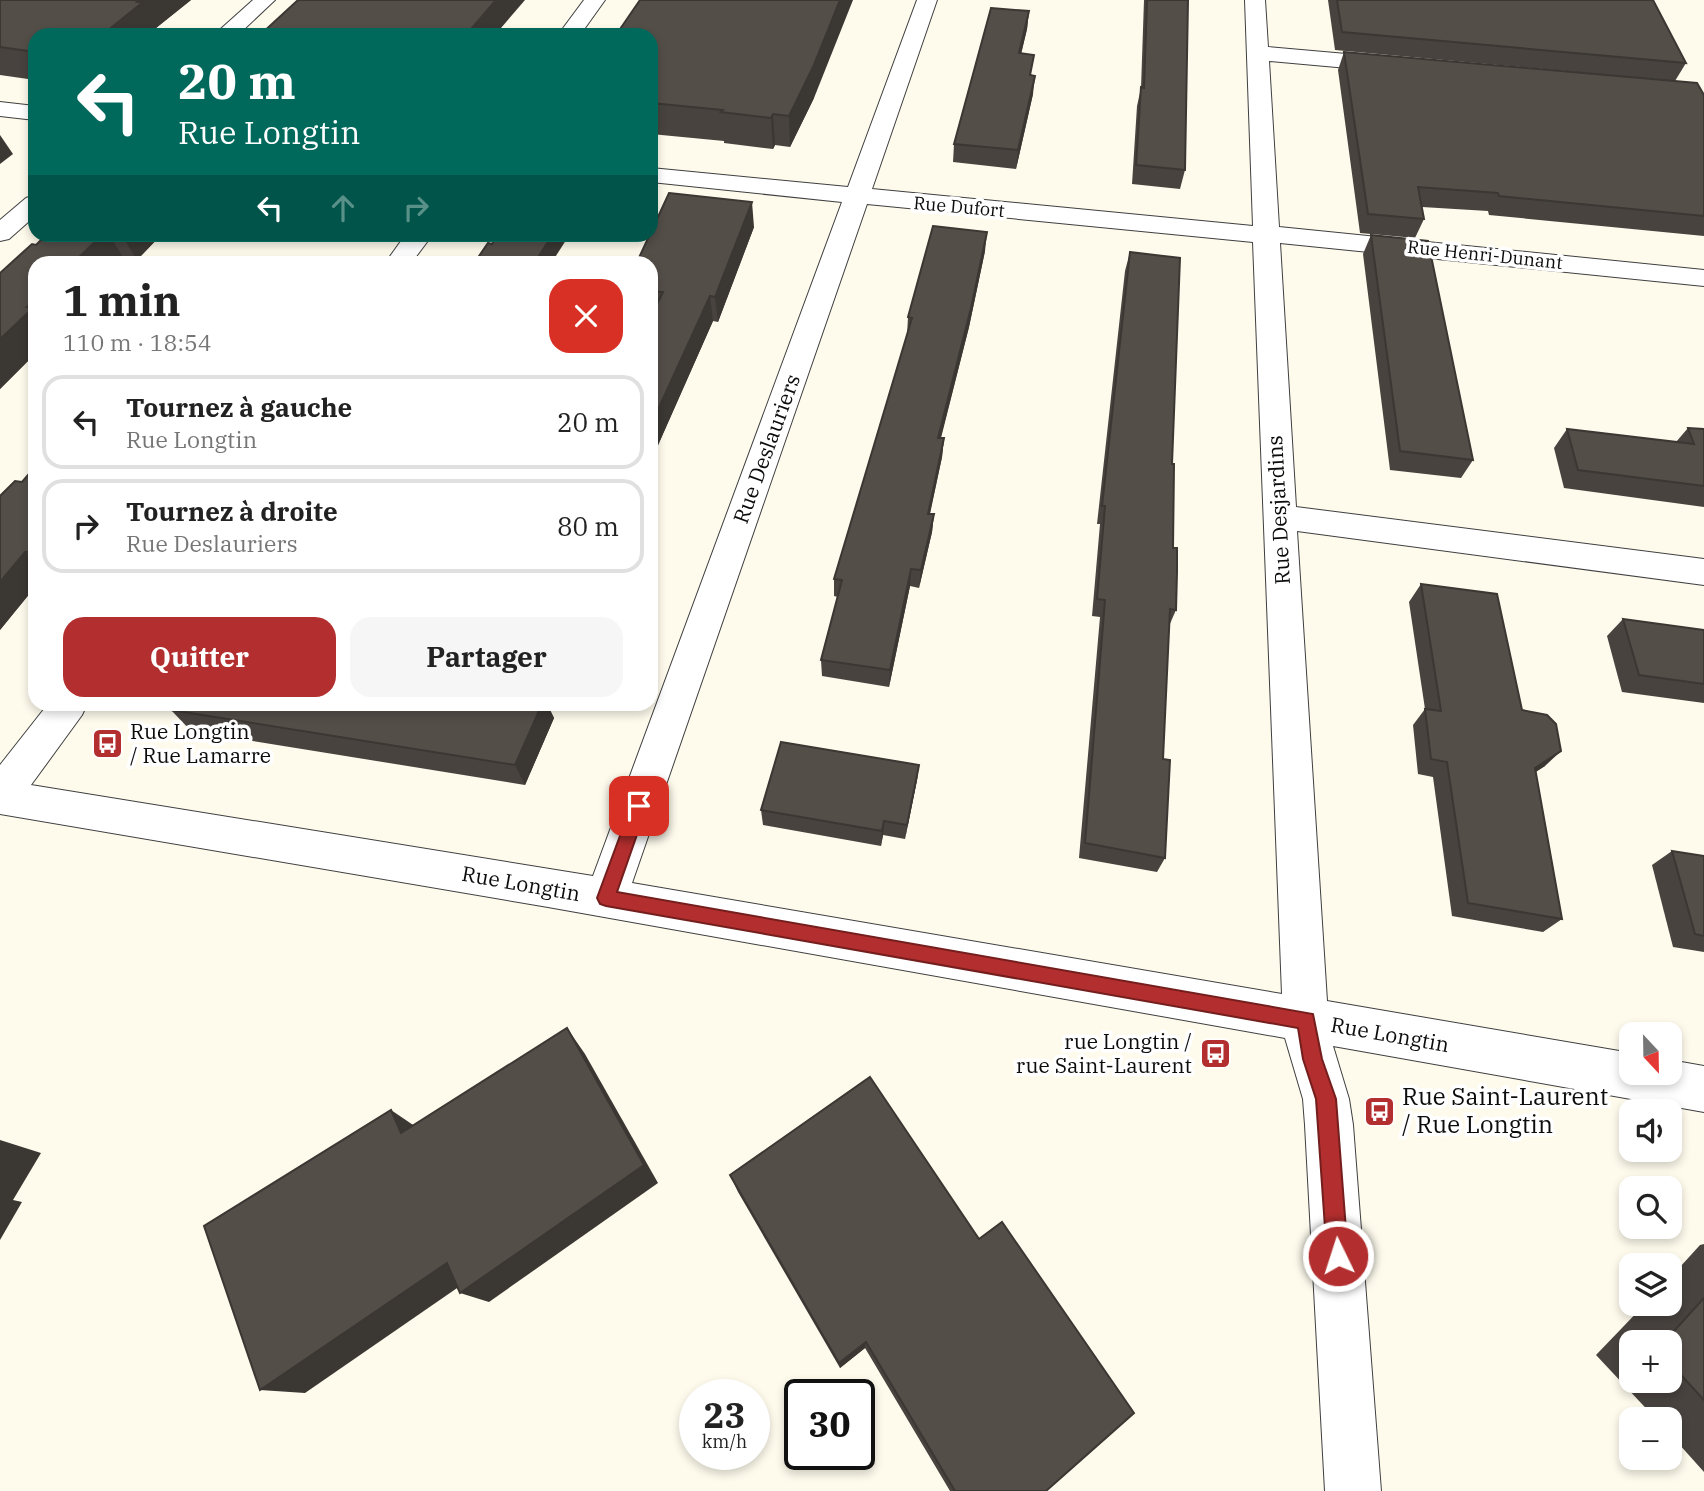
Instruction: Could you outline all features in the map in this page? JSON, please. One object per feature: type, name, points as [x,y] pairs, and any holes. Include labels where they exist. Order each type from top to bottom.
[{"type":"street","points":[[233,28],[265,0]]},
{"type":"street","points":[[574,28],[595,0]]},
{"type":"street","name":"Rue Deslauriers","points":[[606,898],[928,0]]},
{"type":"street","name":"Rue Desjardins","points":[[1255,0],[1306,1020],[1312,1059],[1326,1099],[1329,1125],[1353,1491]]},
{"type":"street","points":[[1257,53],[1413,67]]},
{"type":"street","points":[[0,109],[28,112]]},
{"type":"street","name":"Rue Dufort","points":[[658,176],[1267,235]]},
{"type":"street","points":[[0,233],[28,209]]},
{"type":"street","name":"Rue Henri-Dunant","points":[[1267,235],[1704,278]]},
{"type":"street","points":[[1280,517],[1704,572]]},
{"type":"street","points":[[0,796],[64,711]]},
{"type":"street","name":"Rue Longtin","points":[[0,796],[606,898],[1704,1089]]},
{"type":"building","points":[[0,0],[143,2],[111,28],[28,28],[28,51],[0,47]]},
{"type":"building","points":[[298,0],[496,0],[472,28],[268,28]]},
{"type":"building","points":[[640,0],[840,0],[813,67],[789,116],[773,114],[771,118],[658,104],[658,28],[621,28]]},
{"type":"building","points":[[1147,0],[1188,0],[1185,170],[1136,165],[1141,87],[1144,88]]},
{"type":"building","points":[[1337,0],[1653,0],[1686,63],[1342,32]]},
{"type":"building","points":[[991,8],[1029,11],[1019,53],[1034,55],[1030,75],[1035,76],[1018,150],[954,144]]},
{"type":"building","points":[[1344,52],[1697,83],[1704,95],[1704,216],[1499,196],[1498,193],[1418,187],[1424,219],[1368,214]]},
{"type":"building","points":[[669,193],[752,202],[715,297],[710,296],[658,410],[658,302],[663,292],[658,292],[658,256],[640,256],[646,242],[658,242],[658,217]]},
{"type":"building","points":[[933,226],[987,232],[938,438],[944,438],[928,514],[934,514],[921,570],[911,569],[890,670],[821,660],[842,580],[834,579],[912,318],[908,317]]},
{"type":"building","points":[[1371,235],[1428,241],[1473,460],[1400,451]]},
{"type":"building","points":[[39,242],[95,242],[80,256],[28,256],[28,313],[0,339],[0,273],[32,244]]},
{"type":"building","points":[[548,242],[539,256],[479,256],[488,243]]},
{"type":"building","points":[[1130,252],[1180,258],[1172,464],[1173,548],[1177,548],[1177,572],[1176,610],[1170,609],[1163,759],[1170,760],[1165,858],[1085,843],[1105,600],[1097,599],[1105,506],[1102,506]]},
{"type":"building","points":[[1688,428],[1704,429],[1704,486],[1578,470],[1567,429],[1694,444]]},
{"type":"building","points":[[28,475],[28,552],[25,552],[0,582],[0,496],[15,481],[22,482]]},
{"type":"building","points":[[1421,584],[1497,594],[1522,710],[1547,715],[1556,724],[1561,751],[1535,768],[1562,919],[1468,903],[1447,762],[1431,759],[1425,709],[1441,711]]},
{"type":"building","points":[[1623,619],[1704,630],[1704,684],[1639,675]]},
{"type":"building","points":[[177,711],[539,711],[515,765]]},
{"type":"building","points":[[781,742],[919,765],[907,825],[884,821],[882,831],[761,810]]},
{"type":"building","points":[[1672,851],[1704,856],[1704,936],[1695,934]]},
{"type":"building","points":[[567,1028],[644,1165],[460,1293],[447,1263],[260,1390],[204,1226],[391,1110],[401,1133]]},
{"type":"building","points":[[870,1077],[979,1239],[1002,1222],[1134,1413],[1046,1491],[955,1491],[866,1342],[839,1363],[730,1175]]},
{"type":"building","points":[[1704,1298],[1704,1400],[1682,1376],[1682,1330],[1675,1330]]},
{"type":"place","name":"Rue Longtin / Rue Lamarre","points":[[107,744]]},
{"type":"place","name":"rue Longtin / rue Saint-Laurent","points":[[1215,1054]]},
{"type":"place","name":"Rue Saint-Laurent / Rue Longtin","points":[[1379,1111]]},
{"type":"route","points":[[639,806],[606,898],[1306,1020],[1312,1059],[1326,1099],[1338,1256]]}]
